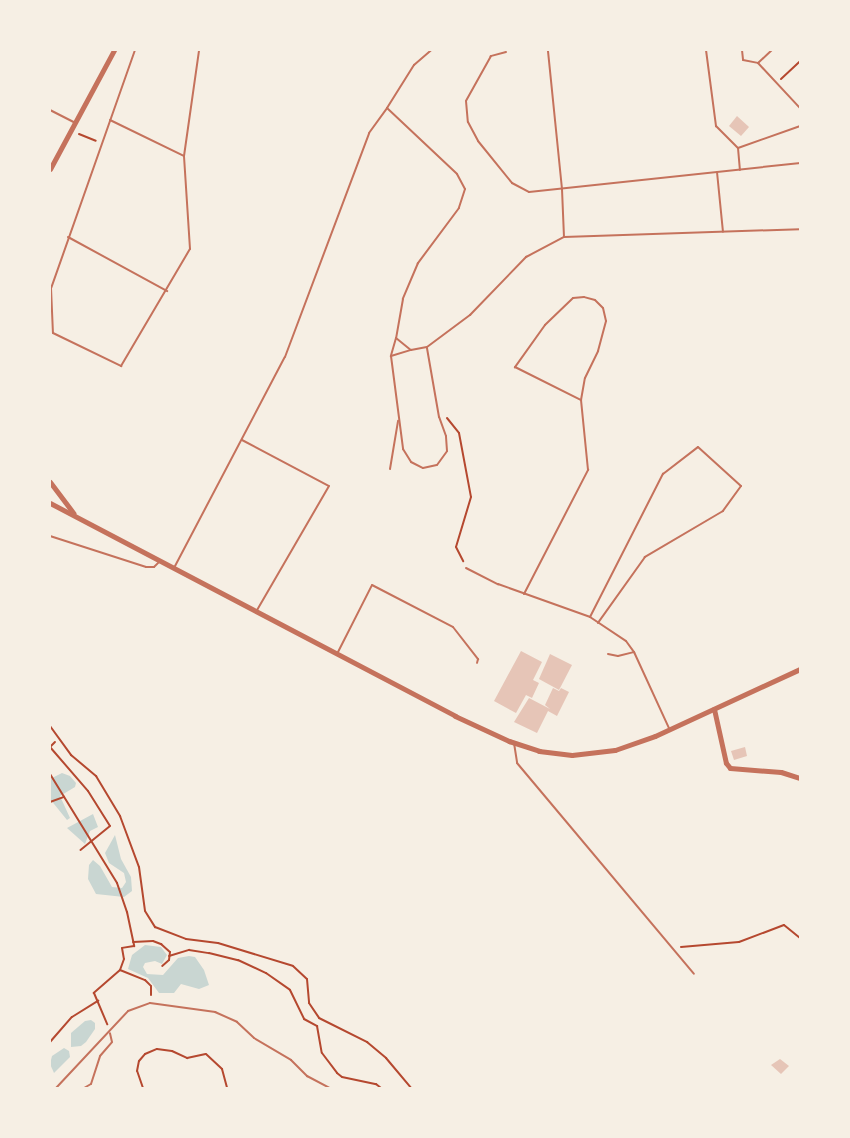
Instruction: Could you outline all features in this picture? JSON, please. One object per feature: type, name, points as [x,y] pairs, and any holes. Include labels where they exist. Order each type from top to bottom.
[{"type":"street","points":[[50,169],[114,50]]},
{"type":"street","points":[[50,482],[74,514]]},
{"type":"street","points":[[50,503],[455,716],[539,752],[572,755],[615,750],[714,709],[801,669]]},
{"type":"street","points":[[714,709],[726,763],[730,768],[781,772],[801,778]]},
{"type":"lane","points":[[135,50],[51,288],[53,333],[121,366],[190,249],[184,156],[200,50]]},
{"type":"lane","points":[[174,568],[285,357],[369,133],[414,65],[431,50]]},
{"type":"lane","points":[[548,50],[562,189],[564,237]]},
{"type":"lane","points":[[706,50],[716,126],[738,148],[740,170]]},
{"type":"lane","points":[[742,50],[743,60],[758,63],[801,108]]},
{"type":"lane","points":[[758,63],[772,50]]},
{"type":"lane","points":[[506,52],[491,56],[466,101],[468,122],[478,141],[512,183],[529,192],[801,163]]},
{"type":"lane","points":[[387,108],[457,174],[465,189],[459,208],[418,263],[403,299],[391,356],[404,454],[411,462],[423,468],[437,465],[447,451],[446,435],[438,415],[427,348]]},
{"type":"lane","points":[[50,110],[74,122]]},
{"type":"lane","points":[[110,120],[184,156]]},
{"type":"lane","points":[[738,148],[801,126]]},
{"type":"lane","points":[[717,172],[723,232]]},
{"type":"lane","points":[[391,356],[427,348],[470,315],[526,257],[564,237],[801,229]]},
{"type":"lane","points":[[68,237],[167,291]]},
{"type":"lane","points":[[524,594],[588,470],[581,400],[585,378],[598,351],[606,321],[603,308],[595,300],[584,297],[573,298],[545,325],[515,367],[581,400]]},
{"type":"lane","points":[[396,338],[411,350]]},
{"type":"lane","points":[[390,469],[399,419]]},
{"type":"lane","points":[[242,440],[328,486],[256,612]]},
{"type":"lane","points":[[590,617],[663,474],[698,447],[741,486],[723,511],[645,558],[598,623]]},
{"type":"lane","points":[[50,536],[146,567],[154,567],[160,561]]},
{"type":"lane","points":[[466,568],[544,602],[560,604],[590,617],[626,641],[634,652],[669,728]]},
{"type":"lane","points":[[337,654],[372,585],[453,627],[478,659],[477,663]]},
{"type":"lane","points":[[608,654],[618,656],[634,652]]},
{"type":"lane","points":[[514,743],[517,763],[694,974]]},
{"type":"lane","points":[[56,1089],[128,1011],[150,1003],[215,1012],[237,1022],[254,1038],[291,1060],[307,1076],[330,1089]]},
{"type":"lane","points":[[84,1089],[91,1084],[100,1056],[112,1042],[110,1033]]},
{"type":"path","points":[[776,82],[801,61]]},
{"type":"path","points":[[70,130],[101,143]]},
{"type":"path","points":[[438,415],[449,419],[459,433],[471,497],[456,547],[466,568]]},
{"type":"path","points":[[50,726],[71,755],[96,776],[120,816],[139,867],[145,911],[155,927],[186,939],[218,943],[293,966],[307,980],[309,1003],[319,1018],[367,1042],[386,1058],[411,1089]]},
{"type":"path","points":[[55,742],[50,747],[88,791],[110,826],[82,849]]},
{"type":"path","points":[[50,774],[117,883],[134,946],[122,948],[124,959],[120,970],[94,993],[110,1033]]},
{"type":"path","points":[[50,802],[64,797]]},
{"type":"path","points":[[672,948],[739,942],[784,924],[801,938]]},
{"type":"path","points":[[133,942],[144,940],[161,944],[170,952],[169,960],[162,966]]},
{"type":"path","points":[[169,956],[189,950],[209,953],[248,964],[275,979],[290,990],[304,1019],[317,1026],[322,1053],[337,1073],[342,1077],[376,1084],[381,1089]]},
{"type":"path","points":[[120,970],[139,977],[151,986],[150,1003]]},
{"type":"path","points":[[50,1042],[67,1026],[72,1017],[98,1001]]},
{"type":"path","points":[[143,1089],[137,1071],[139,1061],[145,1054],[157,1048],[172,1051],[187,1058],[206,1054],[222,1069],[227,1089]]},
{"type":"path","points":[[335,1081],[337,1073]]},
{"type":"shaded area","points":[[62,773],[70,776],[76,783],[75,787],[60,796],[70,818],[67,820],[50,799],[50,779]]},
{"type":"shaded area","points":[[93,814],[98,827],[90,831],[85,844],[67,828]]},
{"type":"shaded area","points":[[115,835],[121,859],[131,877],[132,891],[124,897],[96,894],[88,879],[89,865],[93,860],[100,866],[112,887],[122,888],[126,882],[124,873],[109,863],[105,853]]},
{"type":"shaded area","points":[[145,945],[161,947],[167,955],[162,964],[155,961],[145,963],[143,967],[147,974],[163,975],[178,958],[195,957],[204,970],[209,985],[199,989],[181,984],[174,993],[159,993],[148,978],[128,969],[132,955]]},
{"type":"shaded area","points":[[91,1020],[95,1023],[95,1029],[86,1042],[81,1046],[71,1047],[71,1033],[85,1021]]},
{"type":"shaded area","points":[[64,1048],[69,1051],[70,1057],[54,1073],[50,1064],[52,1056]]},
{"type":"building","points":[[737,116],[749,127],[741,136],[729,126]]},
{"type":"building","points":[[521,651],[542,662],[533,680],[539,683],[532,698],[526,695],[516,713],[494,701]]},
{"type":"building","points":[[550,654],[572,665],[559,690],[539,679]]},
{"type":"building","points":[[553,688],[559,691],[561,688],[569,692],[557,716],[548,711],[537,733],[514,722],[529,698],[550,709],[545,705]]},
{"type":"building","points":[[745,747],[747,756],[734,760],[731,751]]},
{"type":"building","points":[[780,1059],[789,1066],[781,1074],[771,1065]]}]
